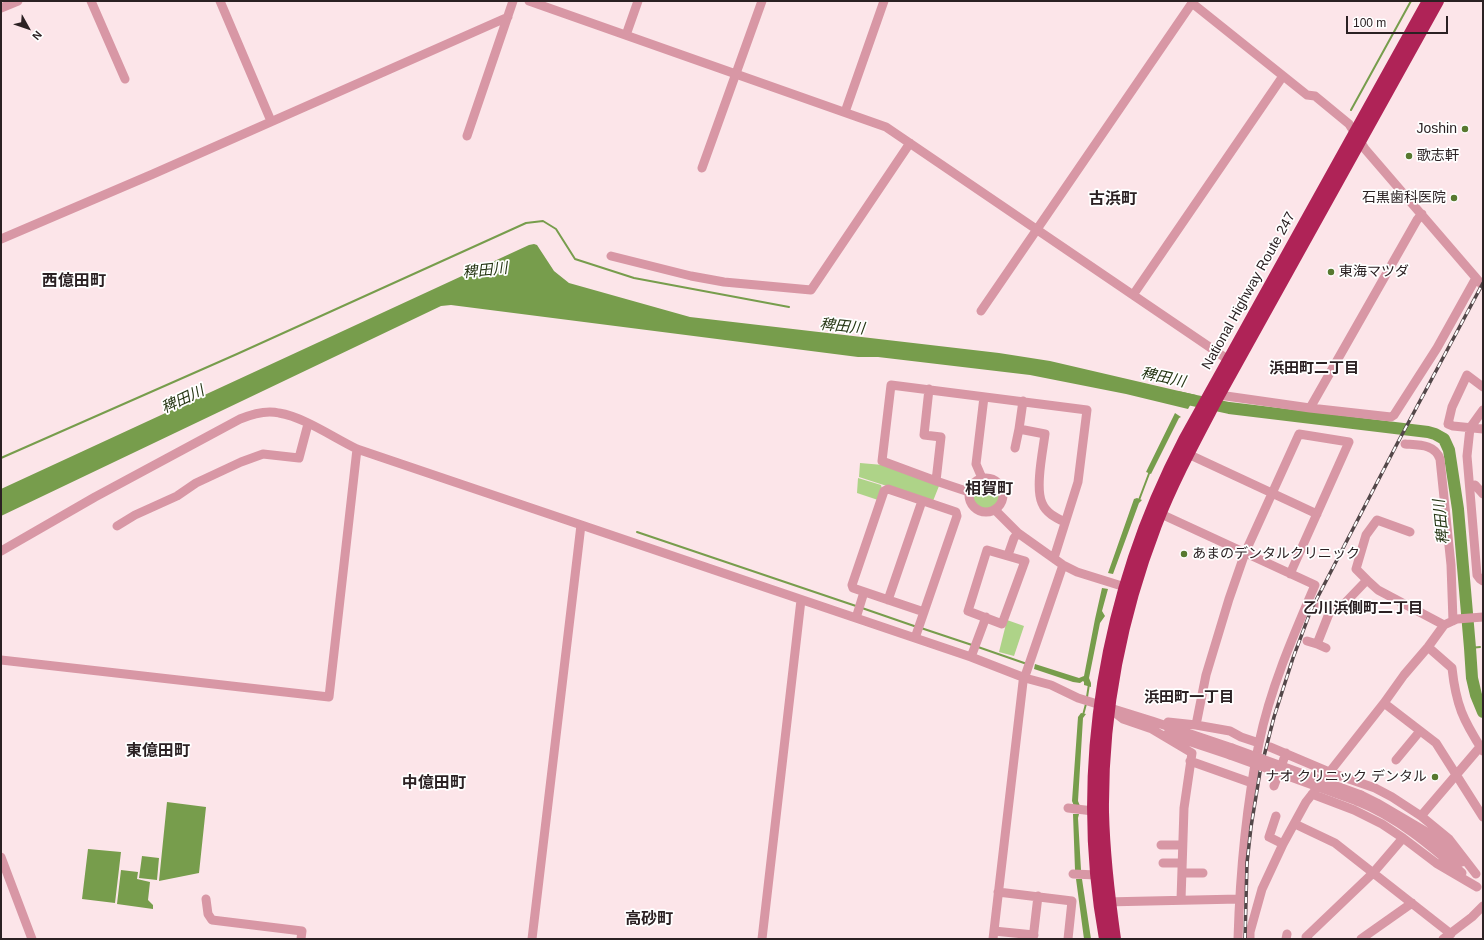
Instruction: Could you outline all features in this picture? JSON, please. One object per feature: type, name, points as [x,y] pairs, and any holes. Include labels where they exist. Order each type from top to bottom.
[{"type":"highway","name":"National Highway Route 247","points":[[1115,939],[1105,902],[1091,875],[1088,810],[1100,705],[1120,585],[1175,458],[1216,396],[1232,362],[1357,137],[1428,1]]},
{"type":"highway","name":"National Highway Route 247","points":[[1357,137],[1438,1]]},
{"type":"highway","name":"National Highway Route 247","points":[[1105,939],[1106,863],[1103,812],[1104,767],[1100,705],[1115,670],[1130,605],[1161,514],[1203,416]]},
{"type":"street","points":[[1,8],[18,1]]},
{"type":"street","points":[[91,1],[125,79]]},
{"type":"street","points":[[220,1],[271,121]]},
{"type":"street","points":[[467,136],[513,1]]},
{"type":"street","points":[[529,1],[886,127],[1232,362]]},
{"type":"street","points":[[626,35],[638,1]]},
{"type":"street","points":[[702,168],[762,1]]},
{"type":"street","points":[[845,112],[884,1]]},
{"type":"street","points":[[981,311],[1192,3],[1307,95],[1315,96],[1349,124],[1357,137],[1483,286]]},
{"type":"street","points":[[1,239],[154,174],[508,17]]},
{"type":"street","points":[[1133,295],[1283,76]]},
{"type":"street","points":[[610,256],[691,276],[724,282],[811,290],[910,143]]},
{"type":"street","points":[[1310,408],[1417,220],[1422,214]]},
{"type":"street","points":[[1216,396],[1391,417],[1394,415],[1437,348],[1476,278]]},
{"type":"street","points":[[1483,387],[1467,375],[1452,407],[1448,424],[1483,429]]},
{"type":"street","points":[[969,492],[882,461],[891,385],[1087,410],[1078,482],[1054,558]]},
{"type":"street","points":[[929,389],[924,435],[942,436],[936,481]]},
{"type":"street","points":[[982,478],[976,464],[984,397]]},
{"type":"street","points":[[1015,448],[1023,401]]},
{"type":"street","points":[[1483,410],[1470,428],[1467,462],[1477,575],[1483,581]]},
{"type":"street","points":[[240,419],[246,411]]},
{"type":"street","points":[[1,551],[95,497],[240,419],[267,412],[279,412],[308,424],[357,449],[801,600],[858,611],[974,650],[1028,670],[1051,685],[1078,698],[1100,705],[1123,719],[1151,724],[1196,725],[1230,731],[1241,737],[1259,743]]},
{"type":"street","points":[[117,526],[135,515],[177,496],[196,483],[241,462],[263,454],[299,458],[308,424]]},
{"type":"street","points":[[1019,429],[1045,434],[1039,492],[1042,503],[1047,511],[1054,517],[1065,522]]},
{"type":"street","points":[[1196,725],[1206,675],[1229,599],[1246,553],[1299,434],[1349,442],[1290,574]]},
{"type":"street","points":[[1405,444],[1430,447],[1436,451],[1440,459],[1451,564],[1455,620]]},
{"type":"street","points":[[1,660],[329,697],[357,449]]},
{"type":"street","points":[[1188,454],[1317,514]]},
{"type":"street","points":[[982,478],[991,478],[996,481],[1003,490],[1002,501],[995,510],[984,512],[979,510],[971,503],[969,492],[975,482],[982,478]]},
{"type":"street","points":[[1475,485],[1483,494]]},
{"type":"street","points":[[918,631],[957,516],[956,512],[888,489],[884,491],[852,585],[853,588],[924,612]]},
{"type":"street","points":[[888,600],[922,501]]},
{"type":"street","points":[[995,510],[1018,533],[1063,565],[1077,572],[1120,585]]},
{"type":"street","points":[[1161,514],[1315,585],[1274,691],[1259,743],[1243,846],[1238,939]]},
{"type":"street","points":[[1410,532],[1377,520],[1366,535],[1356,568],[1378,590],[1444,625]]},
{"type":"street","points":[[532,939],[581,525]]},
{"type":"street","points":[[1008,555],[1014,538],[1018,533]]},
{"type":"street","points":[[987,550],[1025,561],[1002,624],[986,618],[968,611],[987,550]]},
{"type":"street","points":[[1038,896],[1034,937],[993,935],[1023,682],[1063,565]]},
{"type":"street","points":[[1319,607],[1343,605],[1367,580]]},
{"type":"street","points":[[858,611],[864,592]]},
{"type":"street","points":[[762,939],[801,600]]},
{"type":"street","points":[[1308,641],[1321,646],[1332,606]]},
{"type":"street","points":[[1260,939],[1250,938],[1250,932],[1262,889],[1283,844],[1306,802],[1444,625],[1455,620],[1483,617]]},
{"type":"street","points":[[974,650],[986,618]]},
{"type":"street","points":[[1421,816],[1456,775],[1482,749],[1462,714],[1456,697],[1452,668],[1428,647]]},
{"type":"street","points":[[1384,703],[1436,744],[1483,817]]},
{"type":"street","points":[[1151,724],[1359,798],[1377,803],[1428,833],[1476,874]]},
{"type":"street","points":[[1151,724],[1192,753],[1184,808],[1181,900]]},
{"type":"street","points":[[1396,760],[1420,731]]},
{"type":"street","points":[[1270,746],[1329,772],[1375,788],[1392,796],[1421,816],[1449,839],[1476,874],[1481,887]]},
{"type":"street","points":[[1274,786],[1286,753]]},
{"type":"street","points":[[1190,760],[1252,783]]},
{"type":"street","points":[[1312,794],[1354,810],[1382,824],[1436,863],[1481,887]]},
{"type":"street","points":[[1359,798],[1416,834],[1481,887]]},
{"type":"street","points":[[1068,808],[1088,810]]},
{"type":"street","points":[[1276,816],[1269,837],[1283,844]]},
{"type":"street","points":[[1295,824],[1336,843],[1412,903],[1447,937],[1483,906]]},
{"type":"street","points":[[1308,939],[1306,937],[1373,873],[1403,838]]},
{"type":"street","points":[[1162,845],[1182,845]]},
{"type":"street","points":[[1,857],[32,939]]},
{"type":"street","points":[[1163,863],[1182,863]]},
{"type":"street","points":[[1182,873],[1203,873]]},
{"type":"street","points":[[1073,874],[1091,875]]},
{"type":"street","points":[[998,892],[1072,901],[1068,939]]},
{"type":"street","points":[[206,899],[208,914],[212,920],[302,931],[301,939]]},
{"type":"street","points":[[1105,902],[1239,899]]},
{"type":"street","points":[[1361,939],[1412,903]]},
{"type":"shaded area","points":[[860,463],[883,465],[939,486],[933,501],[859,477]]},
{"type":"shaded area","points":[[858,478],[881,485],[882,489],[878,500],[857,493]]},
{"type":"shaded area","points":[[987,480],[993,481],[1001,489],[1001,501],[993,509],[987,510],[981,509],[973,501],[972,495],[973,489],[981,481]]},
{"type":"shaded area","points":[[1007,620],[1024,626],[1014,656],[999,652]]},
{"type":"water","points":[[534,244],[537,245],[554,271],[569,283],[690,317],[999,353],[1050,361],[1196,395],[1188,409],[1126,394],[1030,375],[878,357],[858,357],[451,305],[441,306],[1,516],[1,489]]},
{"type":"water","points":[[1175,413],[1181,417],[1179,418],[1151,474],[1146,472]]},
{"type":"water","points":[[1137,498],[1142,500],[1139,503],[1113,574],[1108,573],[1134,499]]},
{"type":"water","points":[[1102,588],[1108,589],[1102,611],[1105,616],[1100,623],[1089,678],[1091,687],[1084,685],[1083,681],[1080,683],[1073,682],[1034,669],[1035,664],[1079,678],[1084,676]]},
{"type":"water","points":[[1081,713],[1086,714],[1083,718],[1078,801],[1080,806],[1074,806],[1072,801],[1078,717]]},
{"type":"water","points":[[167,802],[206,807],[199,873],[159,881]]},
{"type":"water","points":[[1073,814],[1079,814],[1081,870],[1075,870]]},
{"type":"water","points":[[88,849],[121,852],[115,903],[82,899]]},
{"type":"water","points":[[142,856],[159,858],[157,880],[139,878]]},
{"type":"water","points":[[121,870],[138,872],[137,879],[150,882],[148,900],[153,905],[153,909],[117,904]]},
{"type":"water","points":[[1076,879],[1082,879],[1091,939],[1084,939]]},
{"type":"waterway","points":[[1351,110],[1411,1]]},
{"type":"waterway","points":[[1,458],[237,354],[526,223],[543,221],[556,229],[575,259],[634,278],[789,307]]},
{"type":"waterway","name":"稗田川","points":[[1178,397],[1229,408],[1428,432],[1444,439],[1449,450],[1458,509],[1472,678],[1476,695],[1483,712]]},
{"type":"waterway","points":[[1139,500],[1150,471]]},
{"type":"waterway","points":[[637,532],[856,606]]},
{"type":"waterway","points":[[862,608],[917,627]]},
{"type":"waterway","points":[[921,628],[972,645]]},
{"type":"waterway","points":[[978,647],[1027,664]]},
{"type":"waterway","points":[[1470,648],[1480,647]]},
{"type":"waterway","points":[[1087,697],[1089,684]]},
{"type":"waterway","points":[[1083,715],[1086,704]]},
{"type":"railway","points":[[1245,939],[1247,863],[1260,772],[1274,717],[1293,658],[1311,610],[1483,283]]},
{"type":"place","name":"Joshin","points":[[1465,129]]},
{"type":"place","name":"歌志軒","points":[[1409,156]]},
{"type":"place","name":"石黒歯科医院","points":[[1454,198]]},
{"type":"place","name":"東海マツダ","points":[[1331,272]]},
{"type":"place","name":"あまのデンタルクリニック","points":[[1184,554]]},
{"type":"place","name":"ナオ クリニック デンタル","points":[[1435,777]]},
{"type":"district","name":"古浜町","points":[[1113,200]]},
{"type":"district","name":"西億田町","points":[[74,282]]},
{"type":"district","name":"浜田町二丁目","points":[[1314,369]]},
{"type":"district","name":"相賀町","points":[[989,490]]},
{"type":"district","name":"乙川浜側町二丁目","points":[[1363,609]]},
{"type":"district","name":"浜田町一丁目","points":[[1189,698]]},
{"type":"district","name":"東億田町","points":[[158,752]]},
{"type":"district","name":"中億田町","points":[[434,784]]},
{"type":"district","name":"高砂町","points":[[649,920]]}]
